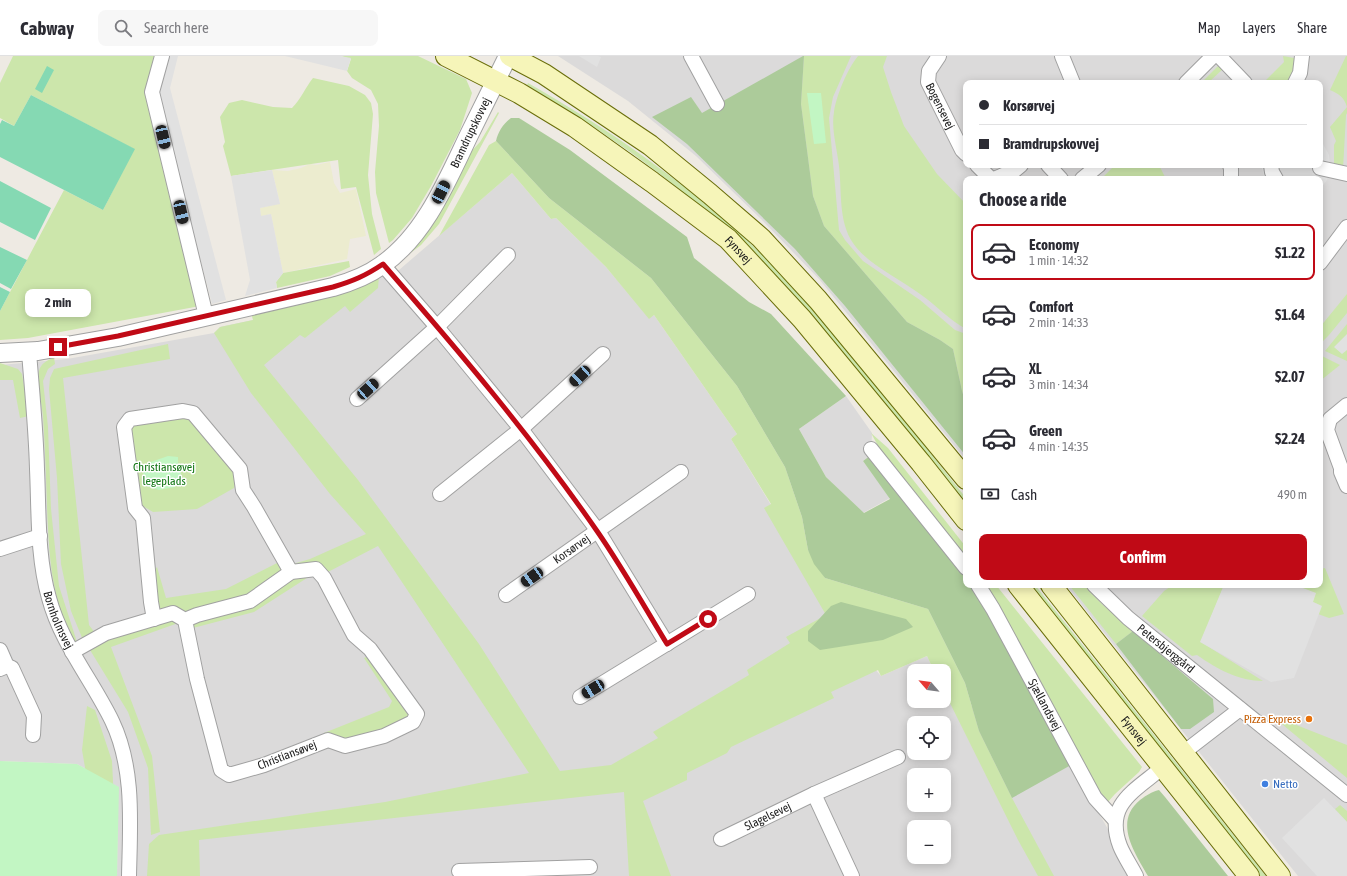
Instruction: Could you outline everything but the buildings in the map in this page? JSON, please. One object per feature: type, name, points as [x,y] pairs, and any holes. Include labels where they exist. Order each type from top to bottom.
[{"type":"main road","name":"Fynsvej","points":[[446,56],[496,81],[575,127],[728,239],[802,318],[963,516]]},
{"type":"main road","name":"Fynsvej","points":[[509,56],[544,74],[650,145],[761,238],[818,300],[963,475]]},
{"type":"main road","name":"Fynsvej","points":[[1020,588],[1249,876]]},
{"type":"main road","points":[[1053,588],[1280,876]]},
{"type":"street","points":[[162,56],[152,92],[206,316]]},
{"type":"street","name":"Bramdrupskovvej","points":[[0,353],[29,352],[118,336],[352,282],[366,276],[383,264],[409,239],[430,209],[444,186],[509,56]]},
{"type":"street","points":[[691,56],[717,104]]},
{"type":"street","name":"Bogensevej","points":[[939,56],[929,71],[928,82],[963,151]]},
{"type":"street","points":[[1062,56],[1072,80]]},
{"type":"street","points":[[1189,80],[1213,56]]},
{"type":"street","points":[[1219,56],[1242,80]]},
{"type":"street","points":[[1296,80],[1300,73],[1302,56]]},
{"type":"street","points":[[980,168],[989,176]]},
{"type":"street","points":[[1000,176],[1017,168]]},
{"type":"street","points":[[1051,168],[1058,176]]},
{"type":"street","points":[[1086,176],[1095,168]]},
{"type":"street","points":[[1318,171],[1347,174]]},
{"type":"street","points":[[1323,259],[1347,227]]},
{"type":"street","points":[[357,400],[438,327],[508,255]]},
{"type":"street","name":"Korsørvej","points":[[383,264],[438,327],[521,429],[598,531],[667,644]]},
{"type":"street","name":"Bornholmsvej","points":[[29,352],[37,455],[43,575],[49,600],[58,625],[113,722],[121,747],[129,790],[129,876]]},
{"type":"street","points":[[440,494],[521,429],[603,354]]},
{"type":"street","points":[[1347,405],[1330,419],[1327,430],[1347,486]]},
{"type":"street","points":[[154,619],[151,602],[144,518],[135,508],[124,427],[130,419],[183,411],[193,413],[240,470],[243,490],[291,572]]},
{"type":"street","points":[[870,449],[963,564]]},
{"type":"street","name":"Korsørvej","points":[[506,595],[681,472]]},
{"type":"street","points":[[0,548],[40,536]]},
{"type":"street","name":"Christiansøvej","points":[[316,569],[324,578],[354,635],[370,649],[417,714],[413,722],[384,736],[345,746],[328,740],[264,765],[228,775],[220,770],[197,679],[185,620],[197,615],[250,601],[291,572],[316,569]]},
{"type":"street","name":"Sjællandsvej","points":[[980,588],[993,609],[1095,798],[1115,820]]},
{"type":"street","name":"Petersbjerggård","points":[[1097,588],[1128,618],[1347,795]]},
{"type":"street","points":[[580,697],[748,594]]},
{"type":"street","points":[[72,652],[106,633],[154,619],[173,614],[185,620]]},
{"type":"street","points":[[0,650],[3,668],[12,668],[34,716],[33,735]]},
{"type":"street","points":[[1183,753],[1240,709]]},
{"type":"street","name":"Slagelsevej","points":[[721,839],[814,794],[898,757]]},
{"type":"street","points":[[1136,876],[1120,847],[1115,830],[1115,820],[1119,807],[1127,797],[1162,768]]},
{"type":"street","points":[[814,794],[852,876]]},
{"type":"street","points":[[459,871],[524,873],[590,868]]},
{"type":"shaded area","points":[[166,56],[178,56],[170,88],[226,300],[212,304],[157,92]]},
{"type":"shaded area","points":[[285,56],[340,56],[351,58],[347,71]]},
{"type":"shaded area","points":[[558,56],[1347,56],[1347,876],[1298,876],[1068,588],[1323,588],[1323,176],[963,176],[963,456],[819,279],[761,219],[696,156],[628,101]]},
{"type":"shaded area","points":[[579,56],[598,56],[601,57],[597,67]]},
{"type":"shaded area","points":[[1323,144],[1329,155],[1330,168],[1327,180],[1323,185],[1323,176],[1264,176],[1262,169],[1323,168]]},
{"type":"shaded area","points":[[272,170],[280,204],[260,208],[261,216],[271,214],[283,273],[276,282],[277,288],[245,296],[250,280],[231,176]]},
{"type":"shaded area","points":[[512,173],[551,219],[556,218],[606,267],[649,318],[654,315],[737,434],[731,439],[771,505],[765,508],[827,615],[881,676],[907,665],[907,708],[951,708],[951,694],[1071,765],[1135,876],[117,876],[118,787],[77,764],[0,761],[0,365],[67,359],[214,333],[220,327],[253,320],[399,270]]},
{"type":"shaded area","points":[[1347,334],[1347,350],[1342,354],[1334,347]]},
{"type":"shaded area","points":[[846,396],[872,433],[871,455],[863,461],[890,498],[863,513],[826,477],[799,429]]},
{"type":"shaded area","points":[[1223,588],[1303,588],[1316,593],[1313,602],[1322,606],[1294,678],[1271,682],[1200,642]]},
{"type":"shaded area","points":[[927,656],[931,664],[909,664]]},
{"type":"shaded area","points":[[1324,798],[1347,822],[1347,876],[1317,876],[1282,838]]},
{"type":"green space","points":[[13,56],[154,56],[147,94],[200,306],[28,338],[0,340],[0,311],[64,190],[103,210],[134,149],[31,95],[14,126],[0,118],[0,83]]},
{"type":"green space","points":[[341,56],[418,56],[466,79],[472,93],[460,130],[431,186],[412,218],[389,243],[376,193],[375,172],[379,126],[378,104],[371,90],[352,78],[347,71],[351,59]]},
{"type":"green space","points":[[804,56],[851,56],[833,97],[829,118],[839,230],[845,240],[863,261],[920,300],[955,330],[963,333],[963,394],[953,349],[907,322],[824,226],[813,196],[801,104]]},
{"type":"green space","points":[[804,56],[801,104],[813,196],[824,226],[907,322],[953,349],[963,394],[963,452],[845,306],[795,249],[687,144],[652,117],[691,97],[702,113]]},
{"type":"green space","points":[[858,56],[887,56],[883,67],[904,126],[937,174],[963,201],[963,327],[912,288],[875,265],[859,251],[848,234],[843,216],[833,118],[835,105],[840,90]]},
{"type":"green space","points":[[1283,56],[1294,58],[1293,72],[1289,80],[1266,80],[1284,62]]},
{"type":"green space","points":[[1346,56],[1347,107],[1341,96],[1330,90]]},
{"type":"green space","points":[[1220,64],[1224,68],[1211,80],[1204,80]]},
{"type":"green space","points":[[47,66],[54,70],[42,93],[35,89]]},
{"type":"green space","points":[[313,78],[349,86],[365,95],[371,103],[373,114],[368,175],[372,214],[381,249],[374,255],[356,187],[341,189],[338,160],[231,176],[223,146],[225,142],[220,117],[229,103],[242,100],[273,107],[292,108]]},
{"type":"green space","points":[[528,83],[558,100],[616,137],[672,177],[751,244],[798,292],[871,378],[963,494],[963,504],[726,228],[647,164],[527,85]]},
{"type":"green space","points":[[807,93],[821,93],[826,143],[814,144]]},
{"type":"green space","points":[[31,95],[135,149],[103,210],[0,157],[0,124],[2,120],[14,126]]},
{"type":"green space","points":[[1347,107],[1343,169],[1334,167],[1334,145],[1336,141],[1330,127]]},
{"type":"green space","points":[[498,112],[499,113],[439,224],[421,245],[396,264],[467,156],[480,142]]},
{"type":"green space","points":[[511,118],[519,118],[570,150],[687,237],[694,258],[749,302],[771,314],[846,396],[799,429],[826,477],[864,513],[890,499],[863,461],[871,455],[963,573],[963,588],[974,588],[1071,765],[1012,798],[979,731],[965,683],[928,609],[825,578],[814,564],[808,550],[802,517],[785,467],[737,386],[651,278],[549,198],[496,141],[501,128]]},
{"type":"green space","points":[[496,141],[549,198],[651,278],[737,386],[785,467],[802,517],[808,550],[825,578],[928,609],[965,683],[979,731],[1012,798],[1054,876],[1038,876],[1018,840],[951,705],[951,664],[931,664],[927,656],[881,676],[878,670],[831,692],[834,698],[731,747],[727,753],[687,773],[687,780],[643,801],[671,876],[629,876],[624,792],[199,840],[200,876],[147,876],[149,844],[159,835],[385,802],[529,773],[378,546],[326,573],[293,564],[310,559],[366,534],[330,494],[251,393],[214,333],[220,327],[253,320],[251,313],[379,276],[378,288],[350,312],[345,306],[305,338],[300,335],[264,365],[358,480],[479,644],[560,771],[611,765],[658,738],[653,732],[749,675],[747,670],[790,643],[786,637],[826,615],[764,508],[771,504],[731,439],[737,434],[654,315],[649,319],[606,267],[556,218],[551,219],[512,173],[439,236],[489,145]]},
{"type":"green space","points":[[330,162],[334,183],[340,193],[356,189],[366,236],[350,239],[347,259],[283,273],[271,214],[261,216],[260,208],[280,203],[272,170],[288,171],[310,164],[316,165]]},
{"type":"green space","points":[[1112,168],[1160,168],[1164,176],[1104,176]]},
{"type":"green space","points":[[0,181],[51,208],[35,240],[0,222]]},
{"type":"green space","points":[[0,247],[27,260],[11,289],[0,283]]},
{"type":"green space","points":[[349,261],[350,267],[330,276],[277,288],[276,282],[283,273]]},
{"type":"green space","points":[[0,287],[10,292],[0,311]]},
{"type":"green space","points":[[1347,294],[1347,313],[1323,341],[1323,323]]},
{"type":"green space","points":[[1347,324],[1347,361],[1325,351]]},
{"type":"green space","points":[[168,344],[170,359],[63,378],[89,625],[95,633],[83,640],[71,611],[61,564],[57,478],[49,389],[50,378],[54,369]]},
{"type":"green space","points":[[1323,356],[1340,365],[1323,379]]},
{"type":"green space","points":[[54,357],[55,364],[48,369],[43,381],[48,427],[51,509],[59,586],[77,642],[74,642],[60,610],[50,559],[43,416],[38,374],[43,364]]},
{"type":"green space","points":[[0,363],[18,369],[22,374],[29,416],[20,418],[13,380],[0,380]]},
{"type":"green space","points":[[183,417],[190,418],[233,469],[236,480],[234,488],[197,509],[153,512],[141,505],[131,432],[133,424]]},
{"type":"green space","points":[[871,433],[888,448],[963,543],[963,558],[882,453]]},
{"type":"green space","name":"Christiansøvej legeplads","points":[[168,456],[178,457],[178,465],[182,477],[175,487],[159,490],[146,486],[143,474],[148,463]]},
{"type":"green space","points":[[279,562],[282,570],[248,594],[184,612],[175,607],[160,609],[156,607],[154,571],[157,567],[166,598],[226,589]]},
{"type":"green space","points":[[1323,568],[1325,568],[1344,614],[1329,618],[1318,614],[1321,606],[1313,602],[1298,588],[1323,588]]},
{"type":"green space","points":[[310,576],[254,612],[193,628],[195,621],[287,578]]},
{"type":"green space","points":[[985,588],[998,588],[1142,767],[1139,772],[1106,804]]},
{"type":"green space","points":[[1030,588],[1037,588],[1266,876],[1259,876]]},
{"type":"green space","points":[[1071,588],[1087,588],[1103,605],[1133,631],[1116,644]]},
{"type":"green space","points":[[1168,588],[1223,588],[1201,642],[1263,681],[1245,679],[1212,665],[1197,655],[1192,656],[1142,616],[1164,591]]},
{"type":"green space","points":[[841,602],[906,619],[913,627],[883,640],[820,650],[808,641],[808,631],[831,606]]},
{"type":"green space","points":[[171,619],[181,622],[111,647],[152,756],[160,832],[151,835],[148,768],[128,712],[90,650],[111,637]]},
{"type":"green space","points":[[1133,631],[1213,699],[1214,712],[1190,729],[1181,729],[1116,644]]},
{"type":"green space","points":[[370,655],[411,715],[391,729],[345,739],[324,733],[389,707],[392,701],[364,658]]},
{"type":"green space","points":[[87,706],[95,710],[112,761],[115,822],[103,871],[82,750]]},
{"type":"green space","points":[[1271,715],[1347,745],[1347,778]]},
{"type":"green space","points":[[0,761],[77,764],[119,787],[117,876],[0,876]]},
{"type":"green space","points":[[1159,790],[1228,876],[1148,876],[1137,858],[1129,838],[1127,828],[1128,818],[1132,809],[1140,800]]},
{"type":"green space","points":[[1340,805],[1347,811],[1347,822],[1335,809]]},
{"type":"place","name":"Pizza Express","points":[[1309,719]]},
{"type":"place","name":"Netto","points":[[1265,784]]},
{"type":"route","points":[[58,347],[118,336],[333,287],[352,282],[366,276],[383,264],[438,327],[521,429],[598,531],[667,644],[708,619]]}]
